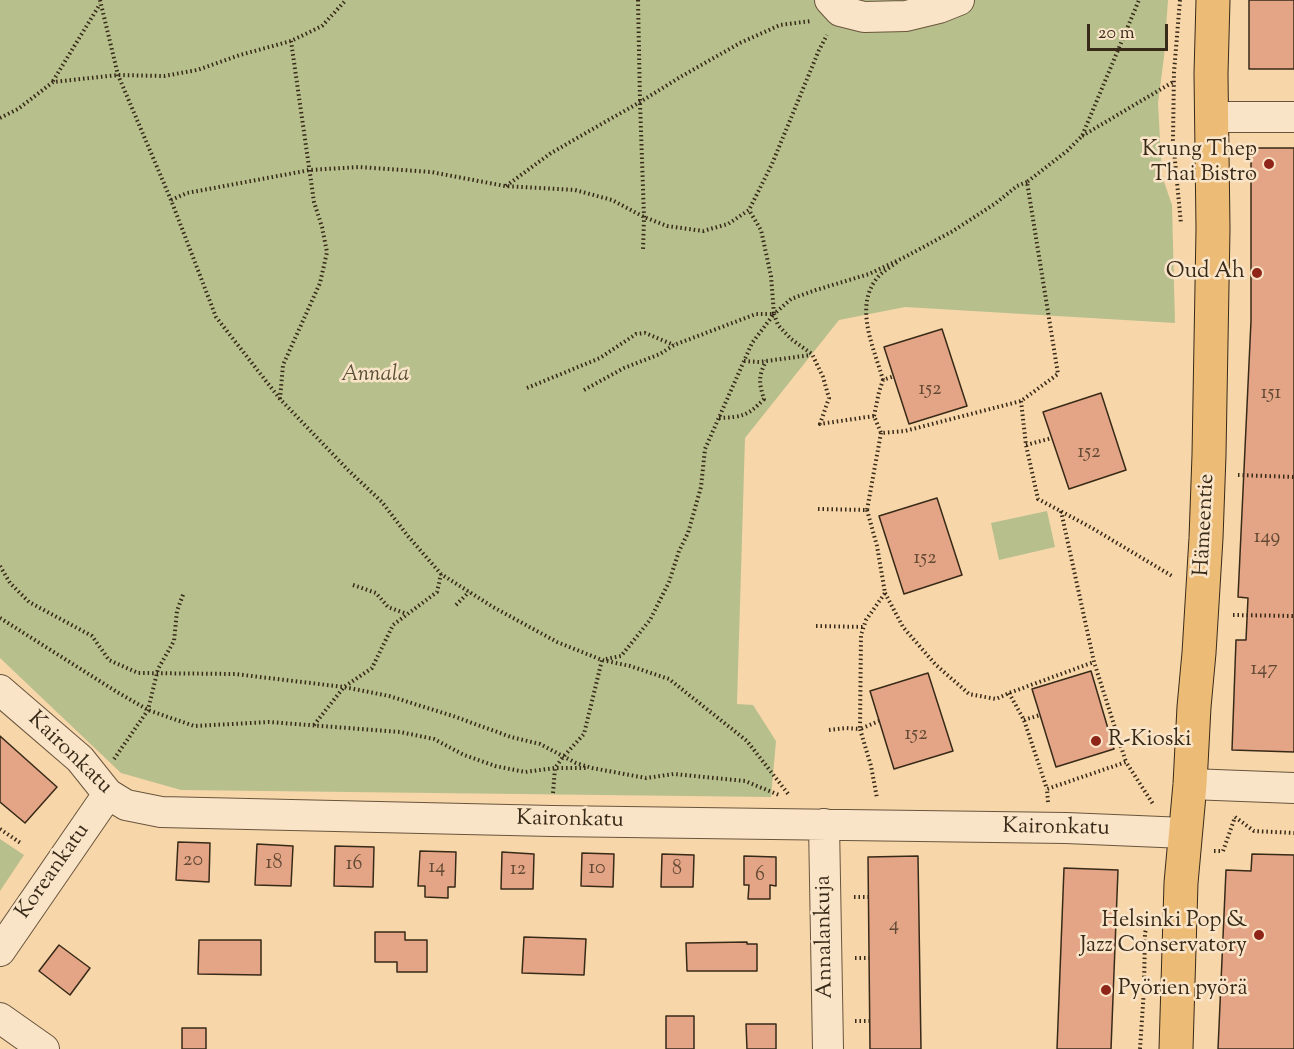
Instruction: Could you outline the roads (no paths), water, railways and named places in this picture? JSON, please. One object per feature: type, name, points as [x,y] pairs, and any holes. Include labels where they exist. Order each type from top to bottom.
[{"type":"main road","name":"Hämeentie","points":[[1176,1049],[1181,883],[1190,784],[1209,455],[1213,230],[1211,74],[1213,0]]},
{"type":"street","points":[[835,5],[864,17],[906,16],[939,8],[959,0]]},
{"type":"street","points":[[1212,117],[1294,117]]},
{"type":"street","name":"Kaironkatu","points":[[0,690],[80,759],[108,794],[126,805],[160,812],[552,821],[1048,828],[1185,833]]},
{"type":"street","points":[[1190,784],[1294,788]]},
{"type":"street","name":"Koreankatu","points":[[0,951],[108,794]]},
{"type":"street","name":"Annalankuja","points":[[824,824],[828,1049]]},
{"type":"street","points":[[0,1018],[44,1049]]},
{"type":"place","name":"Krung Thep Thai Bistro","points":[[1269,164]]},
{"type":"place","name":"Oud Ah","points":[[1257,273]]},
{"type":"place","name":"R-Kioski","points":[[1096,741]]},
{"type":"place","name":"Helsinki Pop & Jazz Conservatory","points":[[1259,935]]},
{"type":"place","name":"Pyörien pyörä","points":[[1106,990]]},
{"type":"park label","name":"Annala","points":[[375,376]]}]
